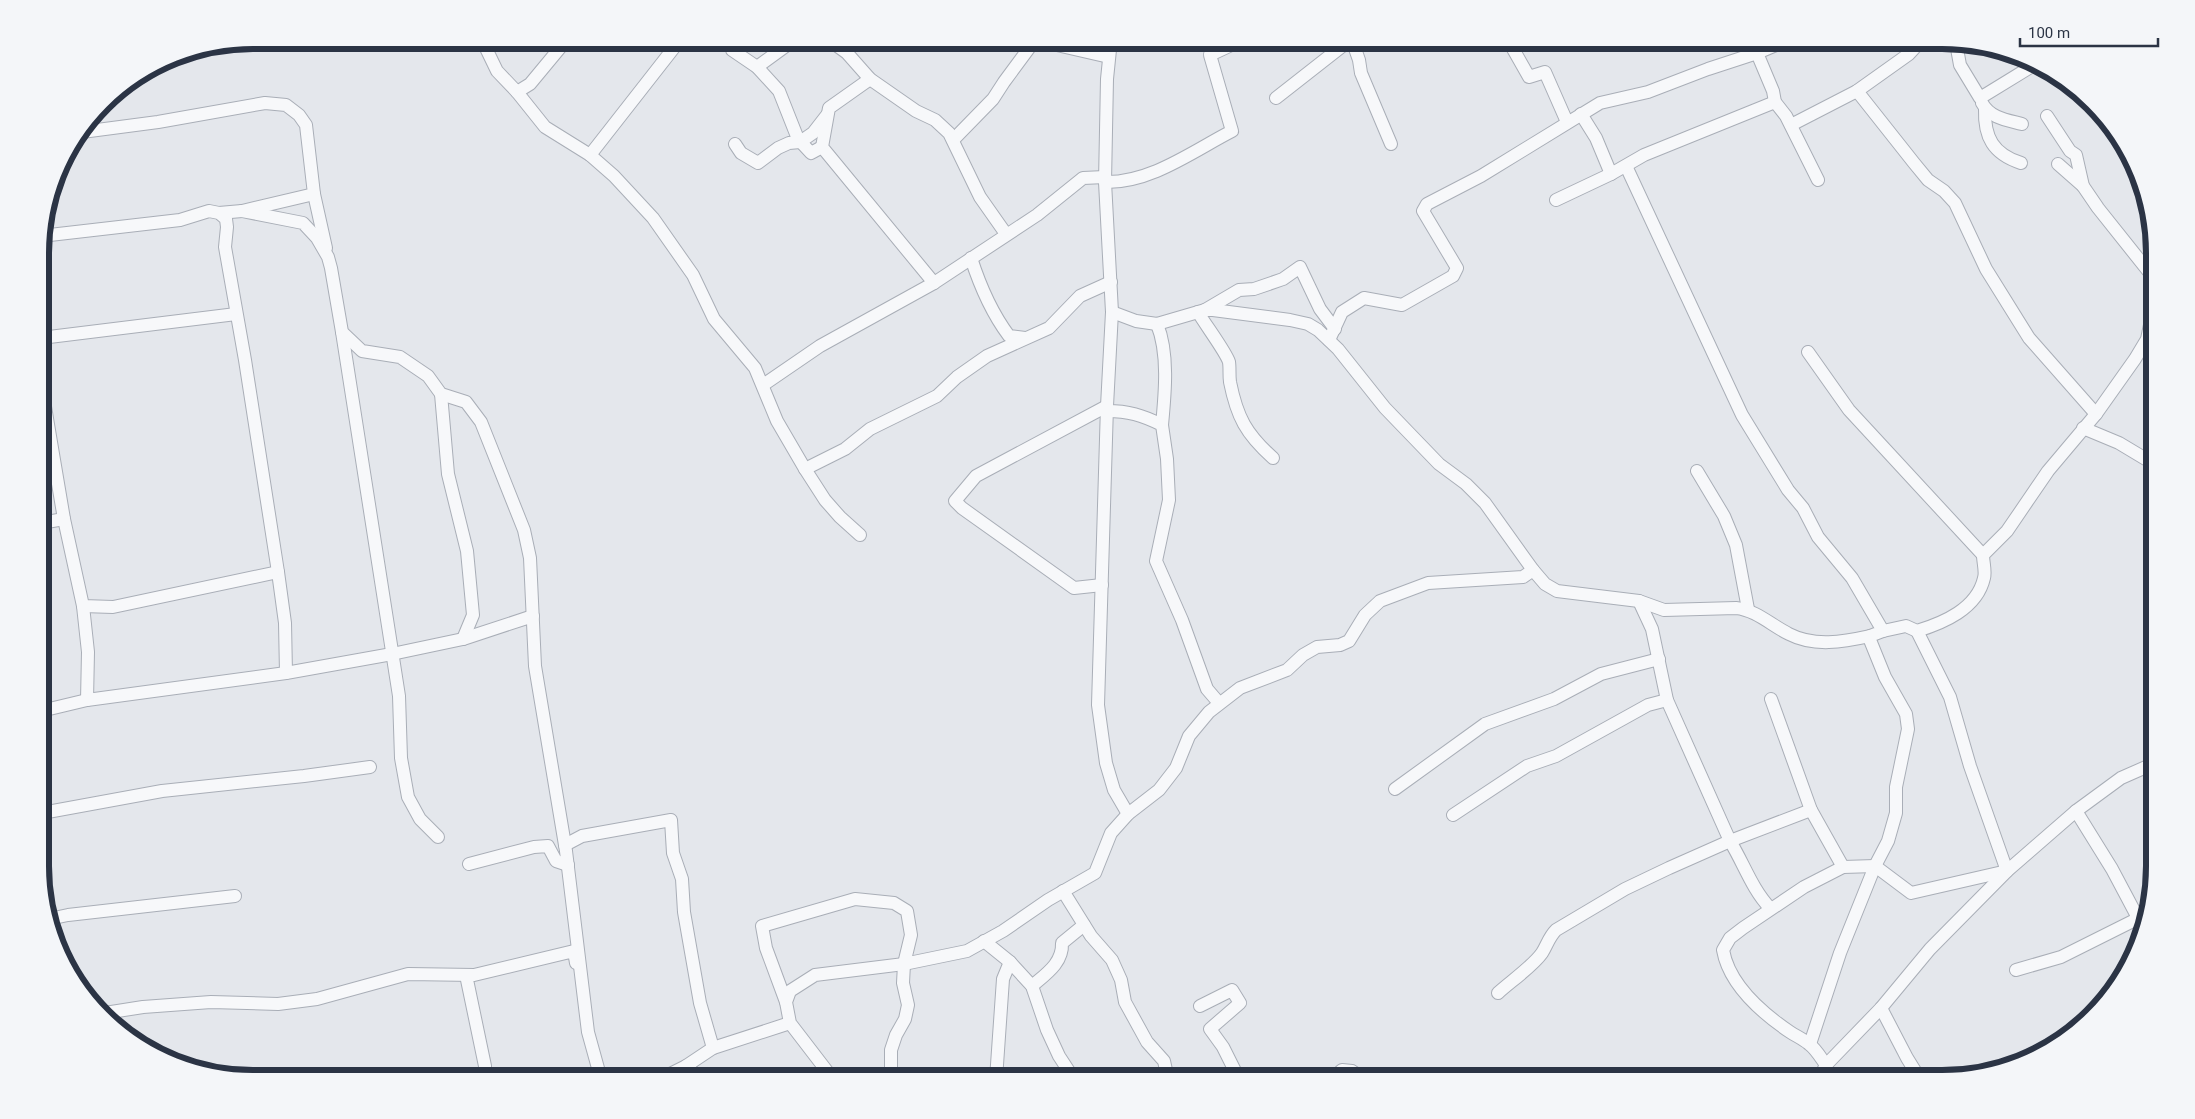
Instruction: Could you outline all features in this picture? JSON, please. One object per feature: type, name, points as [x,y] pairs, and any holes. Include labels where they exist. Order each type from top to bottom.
[{"type":"street","points":[[486,49],[497,71],[517,92],[545,127],[590,155],[614,176],[653,218],[693,275],[714,319],[755,368],[777,421],[805,469],[835,512],[860,535]]},
{"type":"street","points":[[517,92],[530,84],[558,49]]},
{"type":"street","points":[[590,155],[673,49]]},
{"type":"street","points":[[732,49],[758,67],[779,91],[800,142],[811,153],[822,147]]},
{"type":"street","points":[[758,67],[782,49]]},
{"type":"street","points":[[841,49],[870,79],[910,108],[934,120],[949,133],[980,197],[1006,234]]},
{"type":"street","points":[[953,140],[993,100],[1028,49]]},
{"type":"street","points":[[1074,49],[1109,57]]},
{"type":"street","points":[[1110,49],[1105,179],[1112,312],[1107,408],[1098,705],[1106,763],[1114,790],[1128,814]]},
{"type":"street","points":[[763,385],[820,346],[934,283],[1037,215],[1084,178],[1121,182],[1149,174],[1232,131],[1210,55],[1223,49]]},
{"type":"street","points":[[1276,98],[1339,49]]},
{"type":"street","points":[[1355,49],[1360,60],[1362,73],[1390,144]]},
{"type":"street","points":[[1513,49],[1529,77],[1545,72],[1567,122]]},
{"type":"street","points":[[1332,334],[1342,312],[1364,298],[1402,305],[1428,292],[1453,276],[1458,268],[1423,211],[1427,204],[1481,176],[1600,103],[1648,92],[1708,68],[1767,49]]},
{"type":"street","points":[[1791,125],[1857,91],[1914,49]]},
{"type":"street","points":[[1957,49],[1960,65],[1982,104],[1997,117],[2022,124]]},
{"type":"street","points":[[1758,53],[1773,91],[1775,102],[1791,125],[1818,180]]},
{"type":"street","points":[[1982,104],[2029,69]]},
{"type":"street","points":[[870,79],[829,108],[822,147],[934,283]]},
{"type":"street","points":[[1857,91],[1923,174],[1944,191],[1954,203],[1986,269],[2029,338],[2096,414]]},
{"type":"street","points":[[90,131],[158,122],[265,102],[286,105],[299,115],[306,125],[314,194],[339,309],[399,696],[401,758],[408,797],[420,819],[438,837]]},
{"type":"street","points":[[1556,200],[1611,174],[1644,155],[1775,102]]},
{"type":"street","points":[[1982,104],[1984,125],[1988,137],[1996,149],[2007,158],[2021,162]]},
{"type":"street","points":[[734,144],[740,153],[758,163],[778,148],[789,143],[800,142],[813,133],[828,113]]},
{"type":"street","points":[[1581,114],[1596,138],[1611,174]]},
{"type":"street","points":[[2047,116],[2070,151],[2076,156],[2083,186]]},
{"type":"street","points":[[2058,164],[2083,186],[2146,268]]},
{"type":"street","points":[[1626,166],[1742,415],[1788,490],[1803,508],[1818,537],[1852,578],[1883,631]]},
{"type":"street","points":[[49,235],[180,220],[209,211],[219,213],[242,211],[314,194]]},
{"type":"street","points":[[242,211],[303,223],[317,238],[328,257]]},
{"type":"street","points":[[219,213],[226,219],[228,227],[225,247],[278,572],[285,623],[286,673]]},
{"type":"street","points":[[971,258],[982,290],[1000,325],[1009,336],[1027,338]]},
{"type":"street","points":[[1112,312],[1136,321],[1157,324],[1201,311],[1239,290],[1254,289],[1283,279],[1300,268],[1332,334],[1385,408],[1439,464],[1466,484],[1485,503],[1545,584],[1557,591],[1639,601],[1664,610],[1748,609],[1790,634],[1808,641],[1847,641],[1906,626],[1917,631],[1950,698],[1970,766],[2007,871]]},
{"type":"street","points":[[805,469],[844,449],[870,429],[937,396],[957,377],[987,356],[1049,328],[1080,296],[1111,282]]},
{"type":"street","points":[[1201,311],[1300,322],[1332,334]]},
{"type":"street","points":[[1201,311],[1228,362],[1229,378],[1234,400],[1244,426],[1254,441],[1273,458]]},
{"type":"street","points":[[1322,311],[1342,312]]},
{"type":"street","points":[[49,337],[236,314]]},
{"type":"street","points":[[1157,324],[1162,335],[1165,388],[1162,424],[1167,459],[1169,500],[1156,561],[1182,620],[1207,689],[1219,703]]},
{"type":"street","points":[[342,332],[362,351],[400,357],[428,376],[441,394],[448,474],[467,551],[473,615],[463,639]]},
{"type":"street","points":[[1983,555],[2007,531],[2048,471],[2096,414],[2146,341]]},
{"type":"street","points":[[1808,352],[1849,410],[1983,555],[1984,578],[1975,598],[1942,623],[1917,631]]},
{"type":"street","points":[[441,394],[466,402],[481,422],[527,541],[530,558],[535,666],[568,865],[588,1032]]},
{"type":"street","points":[[1102,585],[1074,588],[962,508],[955,501],[976,476],[1107,408],[1140,414],[1162,424]]},
{"type":"street","points":[[2083,428],[2119,443],[2146,459]]},
{"type":"street","points":[[49,430],[64,519],[83,606],[88,652],[87,700]]},
{"type":"street","points":[[1697,471],[1724,516],[1736,545],[1748,609]]},
{"type":"street","points":[[49,522],[64,519]]},
{"type":"street","points":[[786,1002],[790,991],[815,976],[904,964],[967,951],[1095,873],[1111,833],[1128,814],[1159,790],[1176,768],[1189,736],[1219,703],[1240,688],[1287,670],[1303,655],[1317,647],[1340,645],[1349,641],[1365,615],[1380,601],[1428,583],[1523,576],[1533,570]]},
{"type":"street","points":[[83,606],[113,606],[278,572]]},
{"type":"street","points":[[1639,601],[1652,629],[1667,700],[1730,841],[1743,862],[1758,895],[1770,908]]},
{"type":"street","points":[[49,709],[87,700],[286,673],[392,654],[463,639],[533,616]]},
{"type":"street","points":[[1810,1044],[1840,953],[1874,866],[1888,841],[1896,813],[1896,787],[1908,729],[1906,714],[1885,677],[1870,636]]},
{"type":"street","points":[[1395,788],[1485,724],[1554,699],[1601,674],[1659,659]]},
{"type":"street","points":[[1772,699],[1811,810],[1843,868]]},
{"type":"street","points":[[1453,816],[1527,766],[1556,756],[1648,705],[1667,700]]},
{"type":"street","points":[[49,812],[162,791],[370,767]]},
{"type":"street","points":[[1824,1070],[1826,1065],[1881,1008],[1930,949],[2007,871],[2076,810],[2121,778],[2146,767]]},
{"type":"street","points":[[1498,993],[1542,954],[1550,935],[1556,930],[1625,889],[1730,841],[1811,810]]},
{"type":"street","points":[[2076,810],[2140,916]]},
{"type":"street","points":[[565,845],[582,836],[671,820],[672,853],[682,879],[684,912],[700,1003],[713,1048]]},
{"type":"street","points":[[469,864],[534,847],[548,846],[556,860],[568,865]]},
{"type":"street","points":[[1826,1065],[1810,1044],[1788,1031],[1754,1002],[1737,982],[1725,963],[1723,950],[1730,938],[1770,908],[1843,868],[1874,866],[1911,893],[2007,871]]},
{"type":"street","points":[[1063,891],[1091,936],[1112,960],[1121,980],[1126,1002],[1147,1042],[1164,1061],[1166,1070]]},
{"type":"street","points":[[56,917],[235,896]]},
{"type":"street","points":[[826,1070],[790,1023],[786,1002],[766,948],[762,926],[855,899],[894,903],[907,911],[911,935],[904,964],[903,983],[908,1005],[905,1019],[896,1035],[891,1050],[890,1070]]},
{"type":"street","points":[[2016,970],[2061,957],[2139,919]]},
{"type":"street","points":[[1032,986],[1059,960],[1062,943],[1084,925]]},
{"type":"street","points":[[984,942],[1010,962],[1032,986],[1047,1030],[1059,1056],[1068,1070]]},
{"type":"street","points":[[111,1012],[143,1007],[211,1002],[278,1004],[317,999],[408,974],[466,975],[484,973],[574,952],[588,1032],[599,1070]]},
{"type":"street","points":[[997,1070],[1003,979],[1010,962]]},
{"type":"street","points":[[466,975],[485,1070]]},
{"type":"street","points":[[1200,1006],[1232,990],[1240,1003],[1210,1029],[1223,1047],[1234,1070]]},
{"type":"street","points":[[1881,1008],[1914,1070]]},
{"type":"street","points":[[678,1070],[713,1048],[790,1023]]},
{"type":"street","points":[[686,1066],[691,1070]]}]
